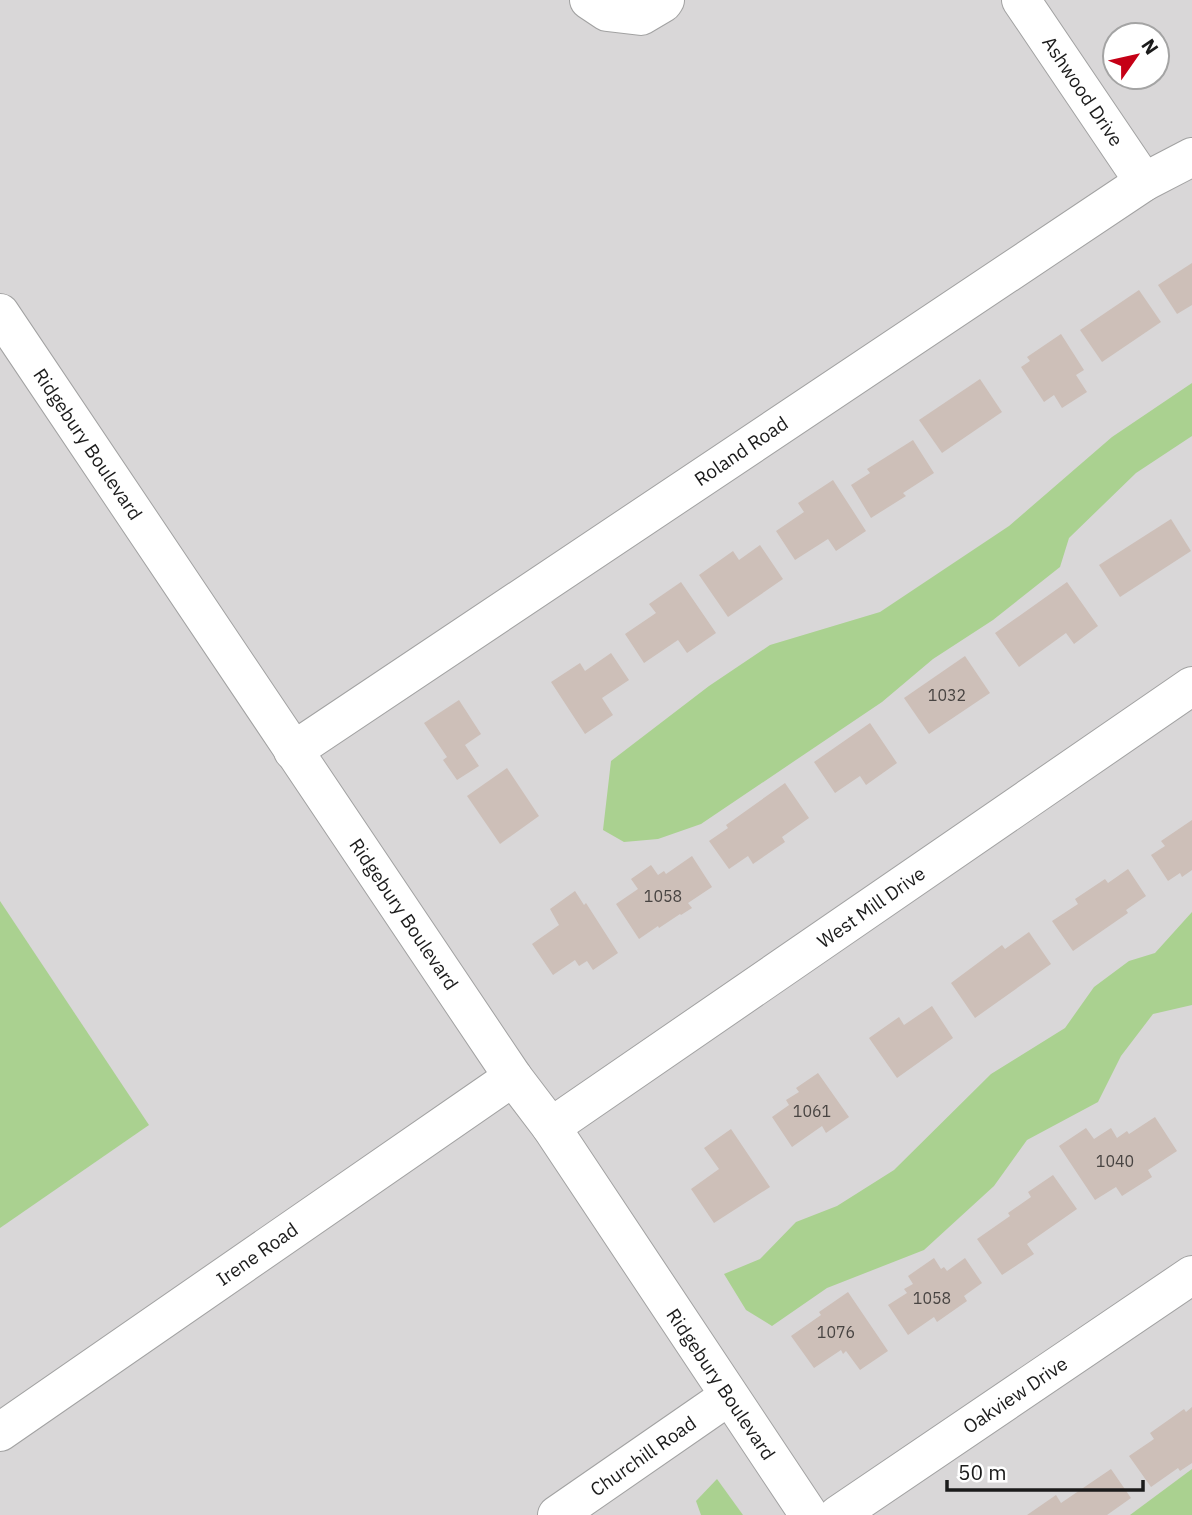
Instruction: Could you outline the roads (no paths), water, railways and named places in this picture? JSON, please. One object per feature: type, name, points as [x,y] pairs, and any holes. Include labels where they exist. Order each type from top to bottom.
[{"type":"street","points":[[589,0],[607,12],[640,16],[665,0]]},
{"type":"street","name":"Ashwood Drive","points":[[1021,0],[1144,182]]},
{"type":"street","name":"Roland Road","points":[[293,751],[1144,182],[1192,157]]},
{"type":"street","name":"Ridgebury Boulevard","points":[[0,313],[513,1077],[551,1127],[809,1515]]},
{"type":"street","name":"West Mill Drive","points":[[551,1127],[1192,686]]},
{"type":"street","name":"Irene Road","points":[[0,1432],[513,1077]]},
{"type":"street","name":"Oakview Drive","points":[[838,1515],[1192,1275]]},
{"type":"street","name":"Churchill Road","points":[[557,1515],[729,1396]]}]
